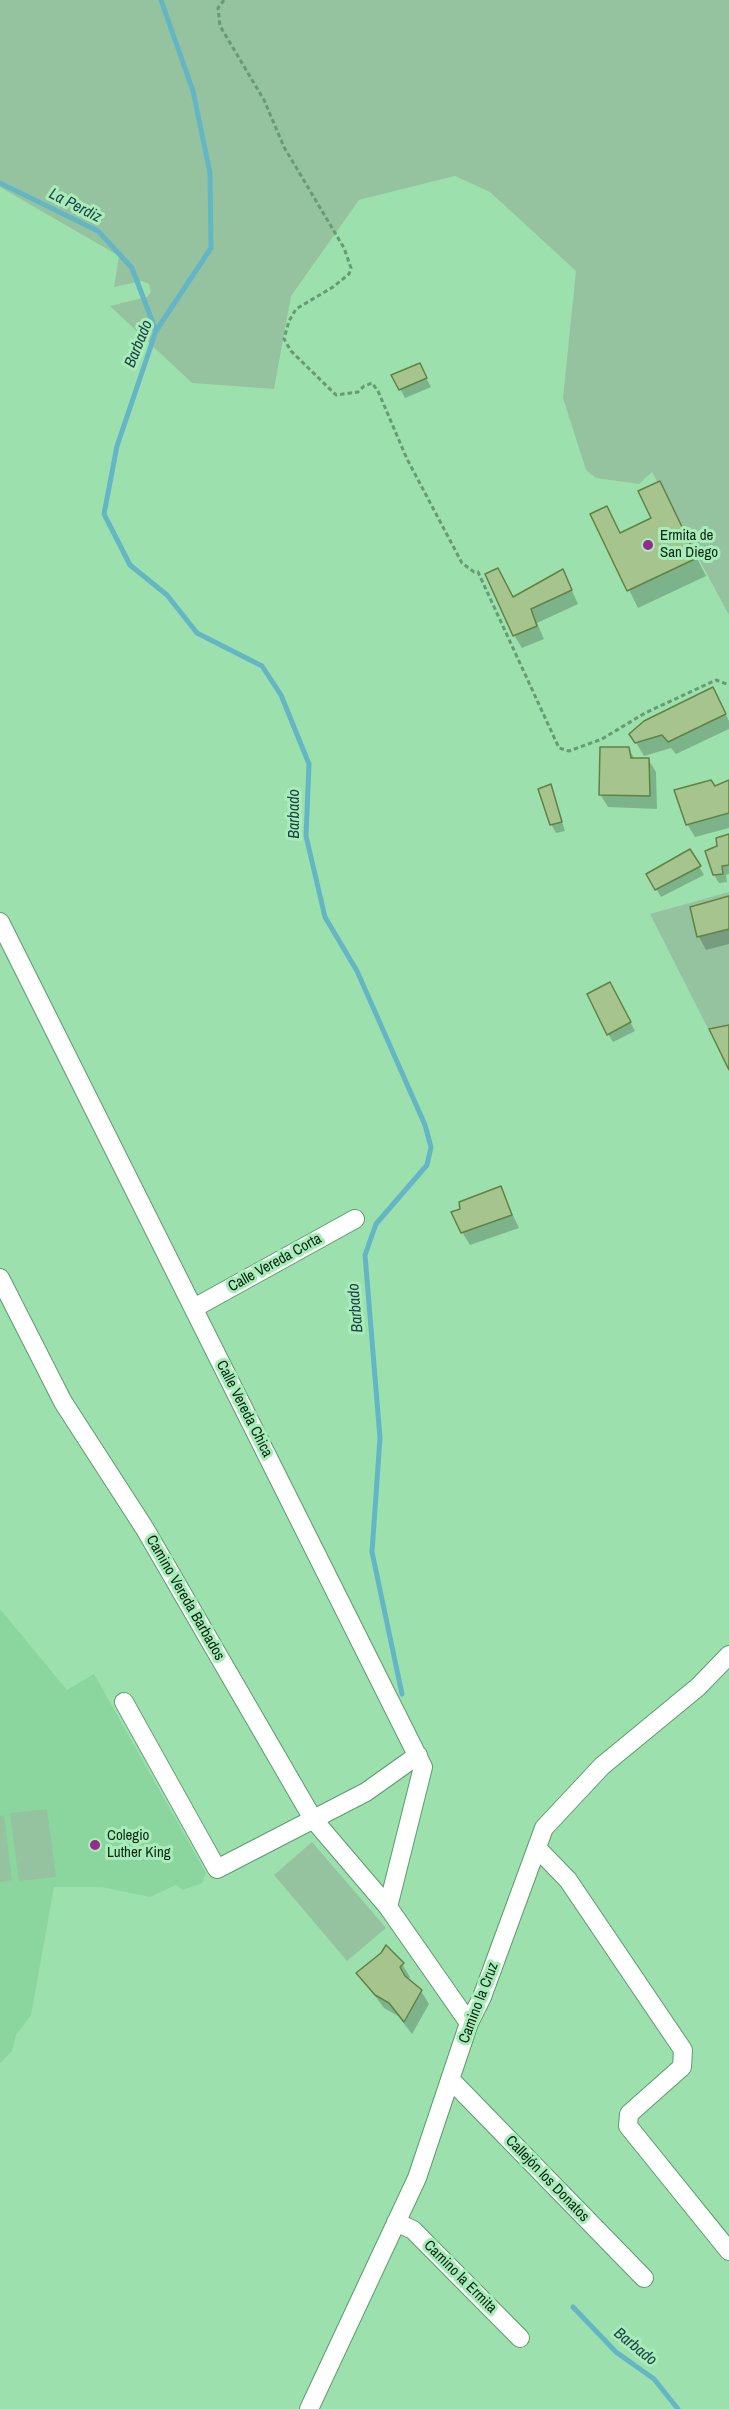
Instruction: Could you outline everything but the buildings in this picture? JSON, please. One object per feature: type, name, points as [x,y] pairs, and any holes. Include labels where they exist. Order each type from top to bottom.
[{"type":"street","name":"Calle Vereda Chica","points":[[0,922],[423,1767],[387,1907]]},
{"type":"street","name":"Calle Vereda Corta","points":[[194,1308],[355,1218]]},
{"type":"street","name":"Camino Vereda Barbados","points":[[0,1278],[63,1402],[146,1529],[314,1819],[387,1907],[469,2023]]},
{"type":"street","name":"Camino la Cruz","points":[[309,2409],[417,2178],[469,2023],[482,1997],[544,1828],[602,1766],[698,1687],[729,1655]]},
{"type":"street","points":[[124,1702],[217,1869],[366,1792],[418,1755]]},
{"type":"street","points":[[537,1848],[568,1881],[683,2050],[682,2067],[629,2114],[628,2126],[729,2251]]},
{"type":"street","name":"Callejón los Donatos","points":[[451,2080],[644,2278]]},
{"type":"street","name":"Camino la Ermita","points":[[396,2222],[413,2230],[520,2338]]},
{"type":"path","points":[[224,0],[218,8],[220,27],[264,100],[284,147],[344,248],[351,268],[349,274],[333,287],[296,309],[289,321],[284,339],[291,351],[336,395],[358,392],[363,386],[372,383],[378,391],[407,459],[462,563],[474,572],[478,572],[559,748],[569,751],[602,739],[645,713],[716,680],[729,685]]},
{"type":"shaded area","points":[[0,0],[729,0],[729,615],[652,472],[639,484],[596,478],[586,470],[563,398],[576,271],[490,192],[455,176],[359,200],[291,296],[274,389],[192,383],[110,306],[147,297],[151,292],[149,284],[142,281],[114,287],[119,256],[0,187]]},
{"type":"shaded area","points":[[729,892],[729,1070],[650,914]]},
{"type":"shaded area","name":"Colegio Luther King","points":[[0,1609],[67,1690],[94,1674],[206,1873],[202,1883],[183,1890],[176,1885],[150,1897],[102,1887],[54,1887],[31,2015],[16,2035],[12,2051],[0,2063]]},
{"type":"shaded area","points":[[47,1809],[56,1877],[19,1881],[10,1813]]},
{"type":"shaded area","points":[[4,1815],[12,1880],[0,1882],[0,1816]]},
{"type":"shaded area","points":[[312,1842],[386,1928],[347,1961],[274,1875]]},
{"type":"waterway","name":"Barbado","points":[[161,0],[193,91],[210,173],[211,248],[156,331],[117,446],[104,514],[130,565],[167,595],[197,633],[262,666],[281,695],[309,764],[306,836],[325,917],[357,971],[425,1125],[431,1147],[427,1165],[376,1224],[365,1255],[380,1438],[372,1552],[402,1694]]},
{"type":"waterway","name":"La Perdiz","points":[[0,183],[98,231],[132,268],[156,331]]},
{"type":"waterway","name":"Barbado","points":[[573,2307],[616,2352],[654,2379],[678,2409]]},
{"type":"place","name":"Ermita de San Diego","points":[[648,545]]},
{"type":"place","name":"Colegio Luther King","points":[[95,1845]]}]
